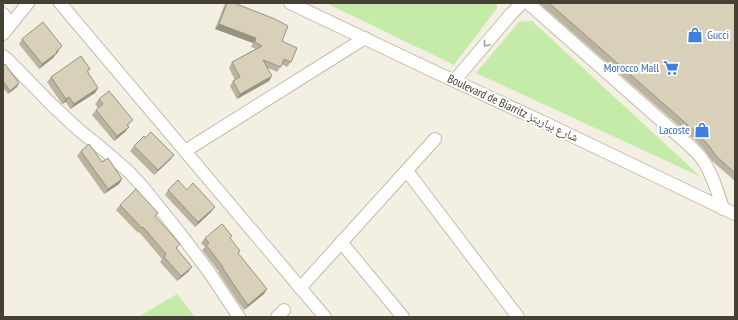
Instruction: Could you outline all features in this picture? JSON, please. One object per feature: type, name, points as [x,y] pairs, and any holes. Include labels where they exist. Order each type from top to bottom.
[{"type":"street","points":[[3,34],[28,3]]},
{"type":"street","points":[[60,3],[325,317]]},
{"type":"street","name":"Boulevard de Biarritz شارع بياريتز","points":[[290,3],[735,214]]},
{"type":"street","points":[[455,80],[522,3]]},
{"type":"street","points":[[528,3],[697,153],[704,161],[711,174],[723,208]]},
{"type":"street","points":[[3,14],[11,24]]},
{"type":"street","points":[[185,151],[365,38]]},
{"type":"street","points":[[3,54],[52,106],[114,158],[142,186],[209,272],[239,317]]},
{"type":"street","points":[[300,288],[435,139]]},
{"type":"street","points":[[407,170],[518,317]]},
{"type":"street","points":[[341,242],[403,317]]},
{"type":"green space","points":[[326,3],[497,3],[497,8],[454,65]]},
{"type":"green space","points":[[532,21],[701,177],[476,73],[519,22]]},
{"type":"green space","points":[[177,294],[195,317],[138,317]]},
{"type":"building","points":[[227,3],[234,3],[275,19],[288,26],[282,41],[297,48],[291,62],[284,59],[281,67],[263,60],[272,76],[240,94],[233,81],[240,77],[232,62],[262,46],[255,42],[256,38],[219,24]]},
{"type":"building","name":"Morocco Mall","points":[[549,3],[735,3],[735,173],[716,156],[699,135]]},
{"type":"building","points":[[43,22],[62,46],[56,52],[57,53],[42,64],[22,39]]},
{"type":"building","points":[[81,56],[90,69],[87,71],[98,88],[74,104],[69,97],[66,99],[51,77]]},
{"type":"building","points":[[5,64],[19,83],[10,91],[3,81],[3,65]]},
{"type":"building","points":[[109,91],[133,120],[127,125],[129,127],[117,136],[96,110],[103,104],[99,99]]},
{"type":"building","points":[[151,132],[174,155],[158,170],[134,146],[144,136],[145,138]]},
{"type":"building","points":[[89,144],[102,162],[108,158],[122,179],[108,189],[81,151]]},
{"type":"building","points":[[178,180],[187,190],[193,183],[215,207],[198,222],[168,190]]},
{"type":"building","points":[[136,189],[158,213],[155,216],[180,244],[176,248],[192,267],[181,276],[164,257],[166,254],[143,227],[142,228],[120,205]]},
{"type":"building","points":[[222,224],[232,236],[230,238],[240,251],[238,253],[267,289],[248,305],[223,267],[206,245],[209,243],[205,238]]},
{"type":"place","name":"Gucci","points":[[695,35]]},
{"type":"place","name":"Morocco Mall","points":[[671,68]]},
{"type":"place","name":"Lacoste","points":[[702,130]]}]
